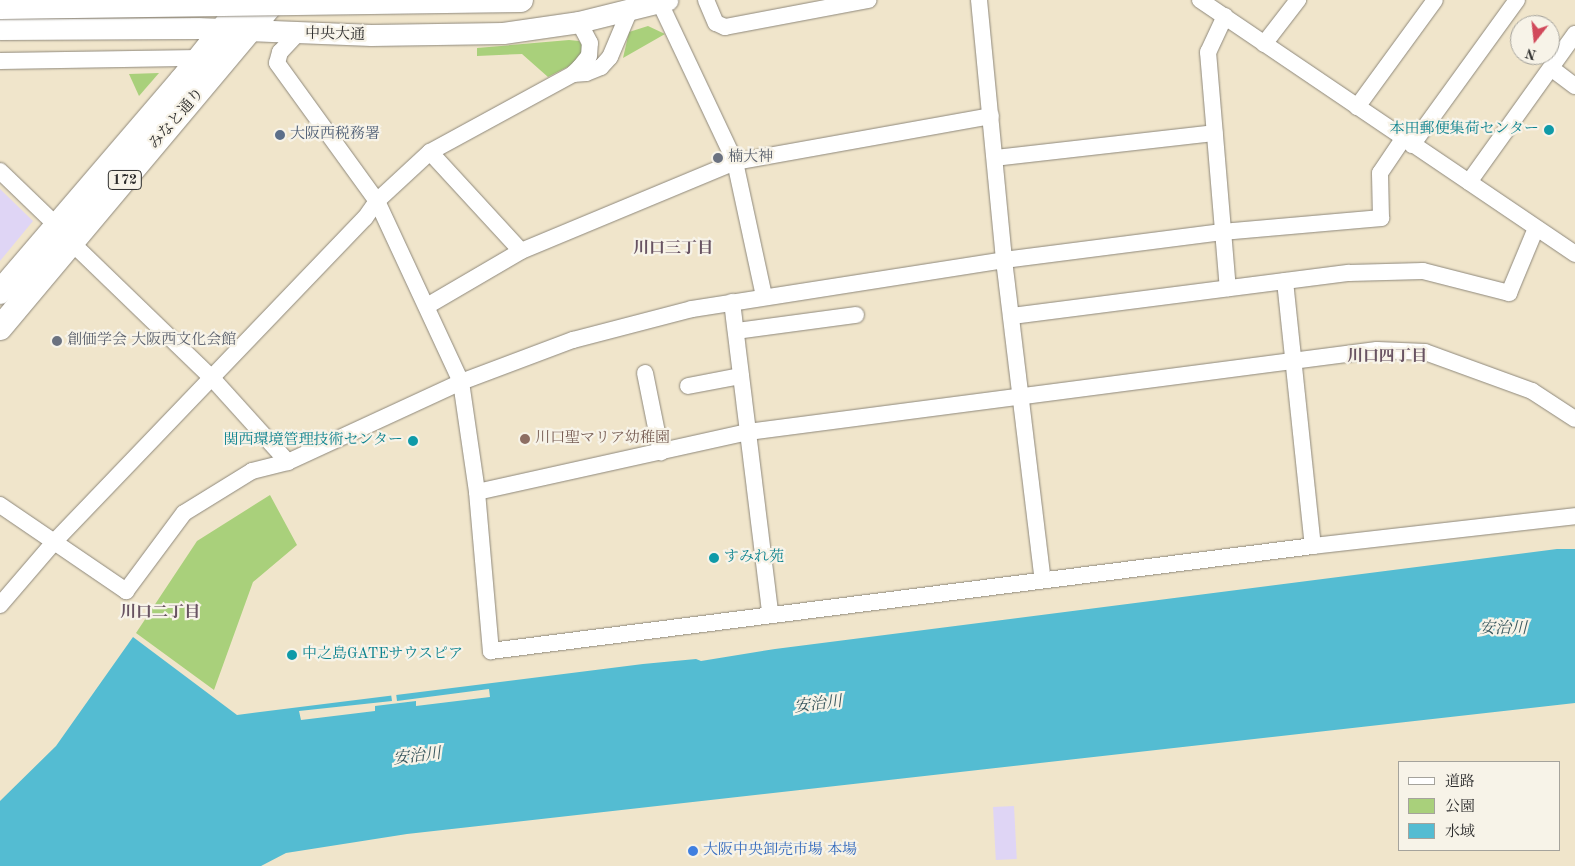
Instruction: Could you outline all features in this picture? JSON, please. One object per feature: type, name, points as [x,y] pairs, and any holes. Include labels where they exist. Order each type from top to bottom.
[{"type":"highway","name":"みなと通り","points":[[0,292],[55,224],[199,58],[220,29],[246,0]]},
{"type":"highway","name":"みなと通り","points":[[0,328],[205,86],[275,0]]},
{"type":"highway","points":[[0,7],[521,0]]},
{"type":"main road","name":"中央大通","points":[[0,29],[220,29],[298,34],[503,33],[579,22],[629,12],[663,1]]},
{"type":"street","points":[[706,0],[716,22],[725,27],[868,0]]},
{"type":"street","points":[[978,0],[1004,260],[1043,580]]},
{"type":"street","points":[[1200,0],[1575,254]]},
{"type":"street","points":[[1264,44],[1298,0]]},
{"type":"street","points":[[1356,107],[1434,0]]},
{"type":"street","points":[[0,505],[126,591],[184,514],[252,471],[288,462],[462,382],[573,340],[764,296],[1004,260],[1222,232],[1381,218],[1380,173],[1408,142],[1516,0]]},
{"type":"street","points":[[663,1],[735,162],[764,296]]},
{"type":"street","points":[[574,74],[586,73],[601,67],[610,57],[629,12]]},
{"type":"street","points":[[1225,16],[1208,52],[1228,288]]},
{"type":"street","points":[[0,605],[55,542],[365,218],[377,201],[430,152],[574,74],[589,56],[590,43],[579,22]]},
{"type":"street","points":[[298,34],[280,52],[277,62],[377,201],[462,382],[477,492],[491,651],[770,613],[1313,546],[1575,516]]},
{"type":"street","points":[[1469,182],[1575,34]]},
{"type":"street","points":[[0,61],[199,58]]},
{"type":"street","points":[[1551,68],[1575,86]]},
{"type":"street","points":[[427,306],[521,251],[735,162],[991,116]]},
{"type":"street","points":[[995,158],[1215,133]]},
{"type":"street","points":[[430,152],[521,251]]},
{"type":"street","points":[[0,171],[55,224]]},
{"type":"street","points":[[1012,316],[1349,273],[1423,271],[1509,293],[1536,228]]},
{"type":"street","points":[[71,242],[212,378],[288,462]]},
{"type":"street","points":[[1285,280],[1313,546]]},
{"type":"street","points":[[732,302],[770,613]]},
{"type":"street","points":[[736,331],[856,314]]},
{"type":"street","points":[[477,492],[748,432],[1020,395],[1377,350],[1425,352],[1532,391],[1575,419]]},
{"type":"street","points":[[645,374],[661,452]]},
{"type":"street","points":[[688,386],[741,376]]},
{"type":"shaded area","points":[[0,189],[33,221],[0,261]]},
{"type":"shaded area","points":[[1014,806],[1017,859],[996,860],[993,807]]},
{"type":"green space","points":[[648,26],[665,34],[623,58],[629,32]]},
{"type":"green space","points":[[569,40],[579,41],[584,48],[579,61],[548,77],[522,54],[477,56],[477,48]]},
{"type":"green space","points":[[159,73],[139,96],[129,74]]},
{"type":"green space","points":[[270,495],[297,545],[253,582],[214,690],[136,633],[197,541]]},
{"type":"water","name":"安治川","points":[[1557,549],[1575,549],[1575,703],[407,834],[286,853],[261,866],[0,866],[0,801],[56,746],[133,637],[237,715],[643,664],[696,659],[701,661],[775,649]]},
{"type":"pier","points":[[489,689],[490,697],[416,706],[416,701],[375,706],[375,711],[301,720],[299,711],[392,701],[391,694],[396,693],[397,701]]},
{"type":"place","name":"本田郵便集荷センター","points":[[1549,130]]},
{"type":"place","name":"大阪西税務署","points":[[280,135]]},
{"type":"place","name":"楠大神","points":[[718,158]]},
{"type":"place","name":"創価学会 大阪西文化会館","points":[[57,341]]},
{"type":"place","name":"川口聖マリア幼稚園","points":[[525,439]]},
{"type":"place","name":"関西環境管理技術センター","points":[[413,441]]},
{"type":"place","name":"すみれ苑","points":[[714,558]]},
{"type":"place","name":"中之島GATEサウスピア","points":[[292,655]]},
{"type":"place","name":"大阪中央卸売市場 本場","points":[[693,851]]},
{"type":"district","name":"川口三丁目","points":[[673,249]]},
{"type":"district","name":"川口四丁目","points":[[1387,357]]},
{"type":"district","name":"川口二丁目","points":[[160,613]]}]
